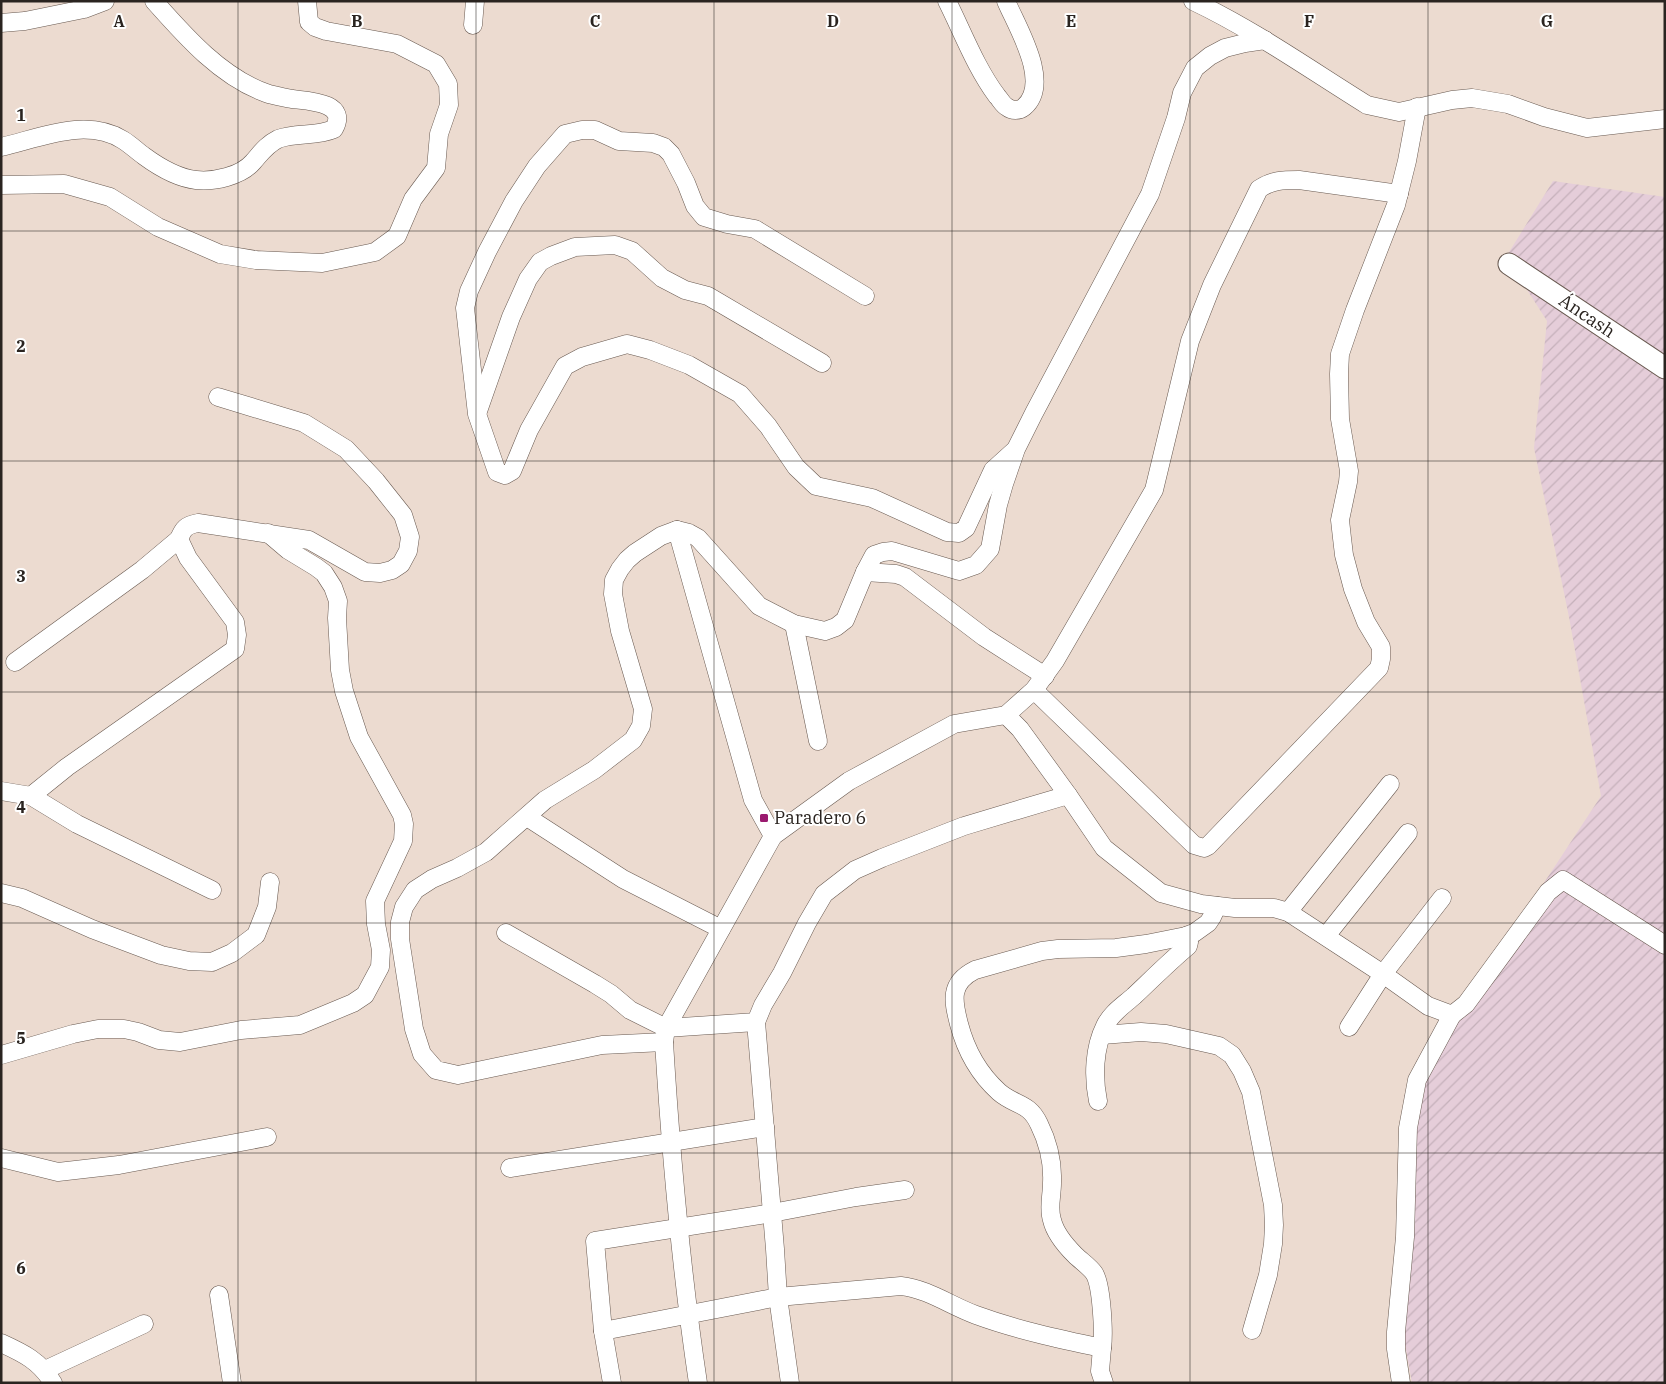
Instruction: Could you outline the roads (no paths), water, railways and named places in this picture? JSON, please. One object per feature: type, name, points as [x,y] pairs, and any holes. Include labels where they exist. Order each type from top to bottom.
[{"type":"street","points":[[1,23],[84,9],[105,1]]},
{"type":"street","points":[[1,147],[76,129],[97,130],[124,141],[144,156],[172,172],[196,180],[207,180],[230,176],[241,171],[253,163],[266,146],[280,138],[318,134],[334,129],[338,120],[335,111],[331,108],[309,100],[265,92],[243,82],[187,38],[154,1]]},
{"type":"street","points":[[1,185],[64,184],[110,197],[158,227],[220,254],[256,260],[322,263],[375,252],[397,236],[413,199],[436,168],[439,134],[449,105],[448,84],[436,64],[397,44],[326,31],[315,27],[309,22],[307,1]]},
{"type":"street","points":[[473,25],[475,1]]},
{"type":"street","points":[[947,1],[988,84],[1007,108],[1016,110],[1028,103],[1036,84],[1032,61],[1006,1]]},
{"type":"street","points":[[1193,1],[1225,16],[1367,105],[1399,112],[1452,100],[1472,98],[1508,104],[1587,128],[1665,120]]},
{"type":"street","points":[[756,1022],[602,1045],[458,1075],[436,1070],[422,1054],[414,1029],[400,939],[400,922],[404,907],[415,890],[432,879],[486,852],[545,800],[594,770],[633,740],[641,726],[643,709],[620,631],[613,594],[614,580],[620,569],[635,553],[661,536],[677,530],[698,538],[759,606],[794,624],[824,631],[836,627],[845,620],[874,555],[892,551],[960,571],[976,565],[990,549],[998,505],[1016,449],[1150,194],[1176,118],[1182,93],[1195,68],[1210,56],[1226,48],[1265,40]]},
{"type":"street","points":[[865,572],[896,574],[904,578],[984,638],[1039,683],[1194,845],[1204,848],[1208,846],[1379,668],[1381,647],[1359,606],[1348,572],[1342,538],[1340,520],[1349,471],[1340,419],[1340,354],[1354,310],[1380,248],[1399,194],[1417,107]]},
{"type":"street","points":[[865,296],[755,229],[727,224],[704,216],[695,206],[671,154],[664,147],[653,143],[619,141],[595,130],[582,130],[565,134],[537,166],[514,201],[469,291],[465,308],[465,324],[477,414],[496,472],[505,475],[512,471],[529,430],[565,366],[582,357],[627,344],[650,350],[689,365],[740,394],[768,426],[796,467],[816,486],[872,498],[947,532],[959,533],[966,528],[992,470],[1016,449]]},
{"type":"street","points":[[698,1383],[688,1314],[670,1141],[665,1035],[773,836],[849,781],[954,724],[1006,715],[1039,683],[1056,661],[1154,490],[1190,341],[1212,285],[1260,189],[1269,182],[1299,180],[1399,194]]},
{"type":"street","points":[[477,414],[511,317],[528,278],[540,262],[575,247],[615,245],[632,251],[662,278],[685,290],[708,296],[822,363]]},
{"type":"street","name":"Áncash","points":[[1509,264],[1665,368]]},
{"type":"street","points":[[15,662],[142,570],[179,540],[183,529],[189,525],[198,523],[309,540],[366,572],[392,570],[401,564],[408,551],[410,537],[403,515],[376,481],[346,449],[304,423],[218,397]]},
{"type":"street","points":[[677,530],[753,800],[773,836]]},
{"type":"street","points":[[1,1055],[73,1034],[98,1029],[124,1029],[159,1040],[180,1042],[241,1030],[300,1025],[353,1003],[366,995],[375,979],[380,967],[381,950],[376,924],[375,901],[403,841],[404,824],[402,815],[359,737],[344,691],[340,670],[338,601],[333,587],[324,573],[288,550],[268,533]]},
{"type":"street","points":[[31,796],[67,767],[235,649],[237,635],[235,622],[188,558],[179,540]]},
{"type":"street","points":[[794,624],[818,741]]},
{"type":"street","points":[[1006,715],[1020,729],[1068,794],[1104,848],[1161,893],[1201,904],[1235,908],[1274,908],[1288,912],[1428,1006],[1452,1015]]},
{"type":"street","points":[[1288,912],[1390,784]]},
{"type":"street","points":[[1,791],[31,796],[77,824],[212,890]]},
{"type":"street","points":[[790,1383],[778,1297],[756,1022],[763,1005],[824,894],[855,870],[964,826],[1068,794]]},
{"type":"street","points":[[527,817],[623,879],[721,929]]},
{"type":"street","points":[[1326,936],[1408,833]]},
{"type":"street","points":[[1401,1383],[1396,1349],[1396,1332],[1405,1237],[1408,1128],[1416,1080],[1452,1015],[1466,1004],[1548,892],[1563,880],[1665,945]]},
{"type":"street","points":[[1,893],[22,898],[92,929],[162,955],[189,961],[212,962],[232,952],[256,935],[268,907],[270,882]]},
{"type":"street","points":[[1349,1027],[1383,974],[1442,898]]},
{"type":"street","points":[[1104,1383],[1100,1370],[1103,1336],[1100,1297],[1095,1274],[1074,1254],[1059,1234],[1052,1220],[1050,1205],[1052,1168],[1046,1138],[1033,1112],[999,1092],[973,1061],[963,1041],[954,1007],[955,992],[957,986],[968,973],[1026,954],[1058,949],[1116,948],[1186,936],[1208,923],[1217,906]]},
{"type":"street","points":[[506,933],[611,994],[665,1035]]},
{"type":"street","points":[[1098,1101],[1095,1068],[1105,1026],[1116,1011],[1188,946],[1189,942],[1186,936]]},
{"type":"street","points":[[1102,1036],[1141,1032],[1166,1034],[1219,1046],[1232,1055],[1242,1070],[1251,1092],[1273,1205],[1274,1225],[1268,1275],[1252,1330]]},
{"type":"street","points":[[510,1168],[765,1127]]},
{"type":"street","points":[[1,1158],[58,1172],[119,1165],[267,1137]]},
{"type":"street","points":[[612,1383],[603,1331],[595,1241],[772,1214],[856,1197],[904,1190]]},
{"type":"street","points":[[603,1331],[778,1297],[901,1286],[927,1292],[952,1306],[1002,1324],[1102,1348]]},
{"type":"street","points":[[219,1295],[232,1383]]},
{"type":"street","points":[[1,1343],[24,1354],[49,1376],[144,1324]]},
{"type":"place","name":"Paradero 6","points":[[764,818]]}]
